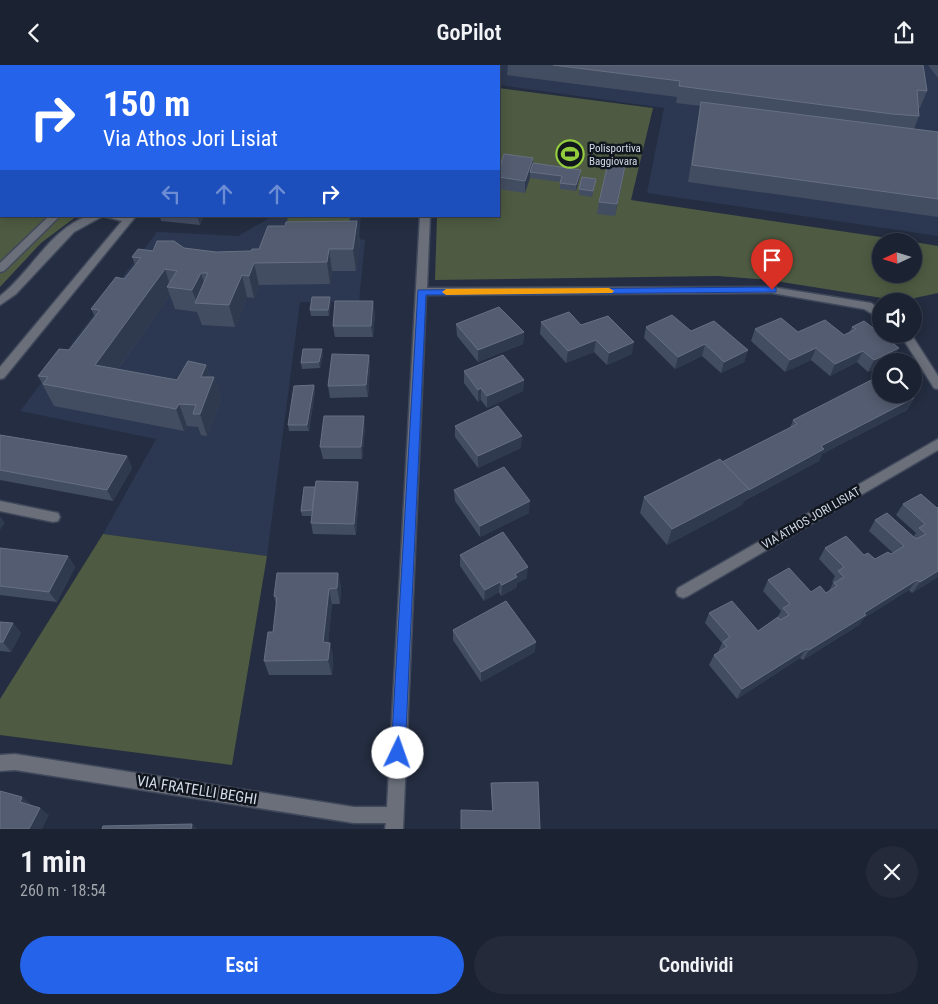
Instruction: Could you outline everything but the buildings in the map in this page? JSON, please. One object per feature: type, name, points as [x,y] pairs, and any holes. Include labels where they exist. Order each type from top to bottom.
[{"type":"street","points":[[0,269],[54,217]]},
{"type":"street","points":[[0,301],[54,246],[91,217]]},
{"type":"street","points":[[0,375],[130,217]]},
{"type":"street","points":[[394,822],[425,217]]},
{"type":"street","points":[[421,292],[772,290],[867,306],[872,309]]},
{"type":"street","points":[[911,343],[938,385]]},
{"type":"street","name":"VIA ATHOS JORI LISIAT","points":[[683,592],[938,444]]},
{"type":"street","points":[[0,506],[53,517]]},
{"type":"street","name":"VIA FRATELLI BEGHI","points":[[0,763],[15,762],[394,822]]},
{"type":"shaded area","points":[[500,65],[938,65],[938,236],[647,193],[664,108],[500,85]]},
{"type":"shaded area","points":[[271,217],[361,217],[359,239],[365,240],[359,302],[300,302],[267,556],[103,534],[156,439],[20,411],[157,232],[238,236]]},
{"type":"green space","name":"Polisportiva Baggiovara","points":[[500,88],[653,108],[631,200],[872,236],[872,283],[922,283],[922,243],[938,246],[938,293],[922,296],[922,293],[872,293],[872,296],[769,280],[717,276],[435,280],[437,217],[500,217]]},
{"type":"green space","points":[[0,217],[76,217],[41,243],[0,287]]},
{"type":"green space","points":[[288,217],[350,217],[348,241],[284,242]]},
{"type":"green space","points":[[103,534],[267,556],[232,765],[0,735],[0,699]]},
{"type":"slow traffic","points":[[446,292],[609,291]]},
{"type":"place","name":"Polisportiva Baggiovara","points":[[570,154]]},
{"type":"route","points":[[398,753],[421,292],[772,290]]}]
